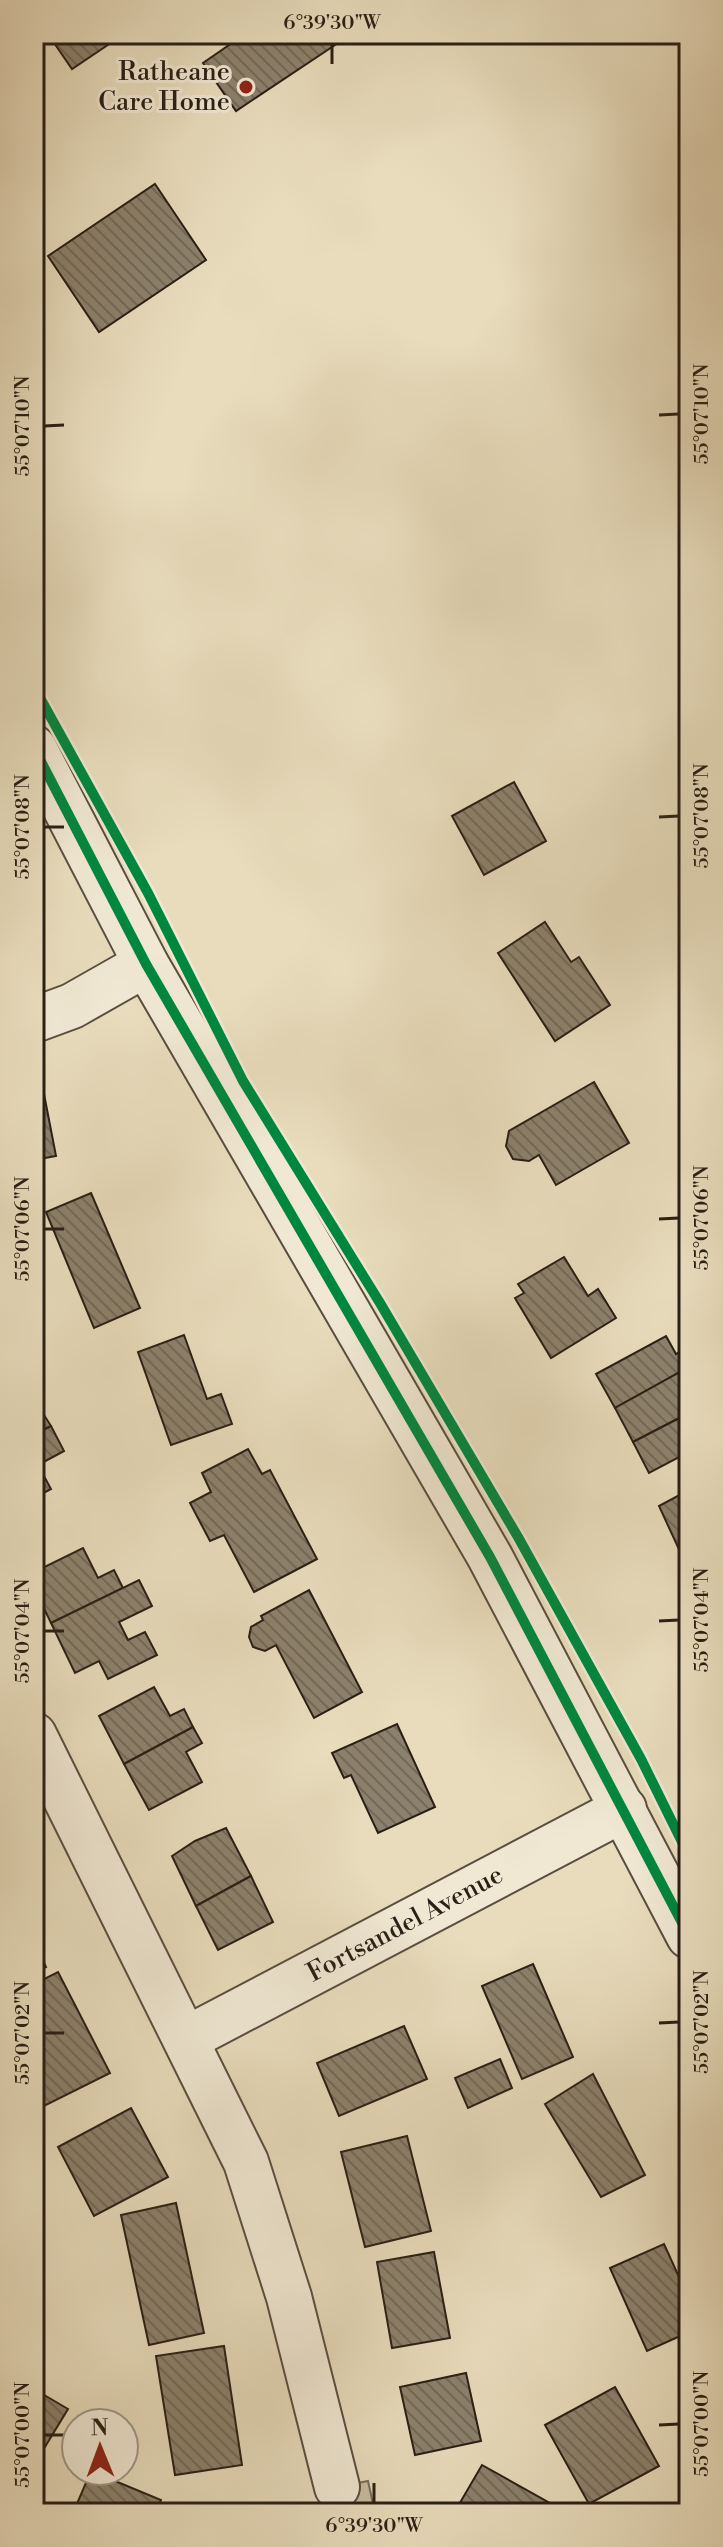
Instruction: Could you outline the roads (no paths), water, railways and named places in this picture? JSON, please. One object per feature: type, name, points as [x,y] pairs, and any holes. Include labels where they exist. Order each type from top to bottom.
[{"type":"street","points":[[34,748],[146,964],[490,1557],[689,1936]]},
{"type":"street","points":[[34,1020],[72,1006],[146,964]]},
{"type":"street","points":[[34,1735],[246,2162],[289,2297],[337,2487]]},
{"type":"street","name":"Fortsandel Avenue","points":[[186,2039],[624,1809]]},
{"type":"place","name":"Ratheane Care Home","points":[[246,87]]}]
